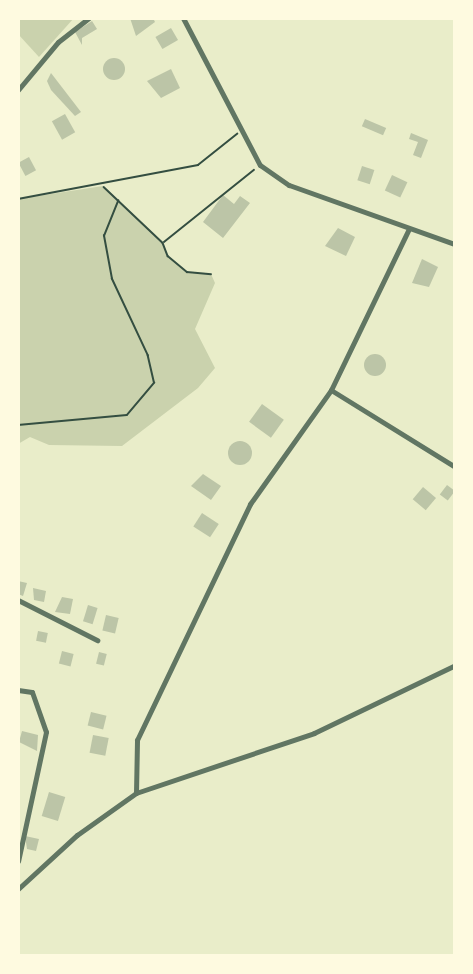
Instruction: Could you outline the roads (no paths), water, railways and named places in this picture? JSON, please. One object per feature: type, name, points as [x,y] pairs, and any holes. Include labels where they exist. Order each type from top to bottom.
[{"type":"street","points":[[18,90],[58,42],[89,18]]},
{"type":"street","points":[[183,18],[239,132],[260,165],[289,185],[408,231],[455,244]]},
{"type":"street","points":[[136,793],[137,740],[250,504],[331,390],[408,231]]},
{"type":"street","points":[[331,390],[455,467]]},
{"type":"street","points":[[18,600],[97,640]]},
{"type":"street","points":[[18,888],[77,835],[136,793],[314,733],[455,665]]},
{"type":"street","points":[[18,690],[32,692],[46,732],[18,861]]}]
